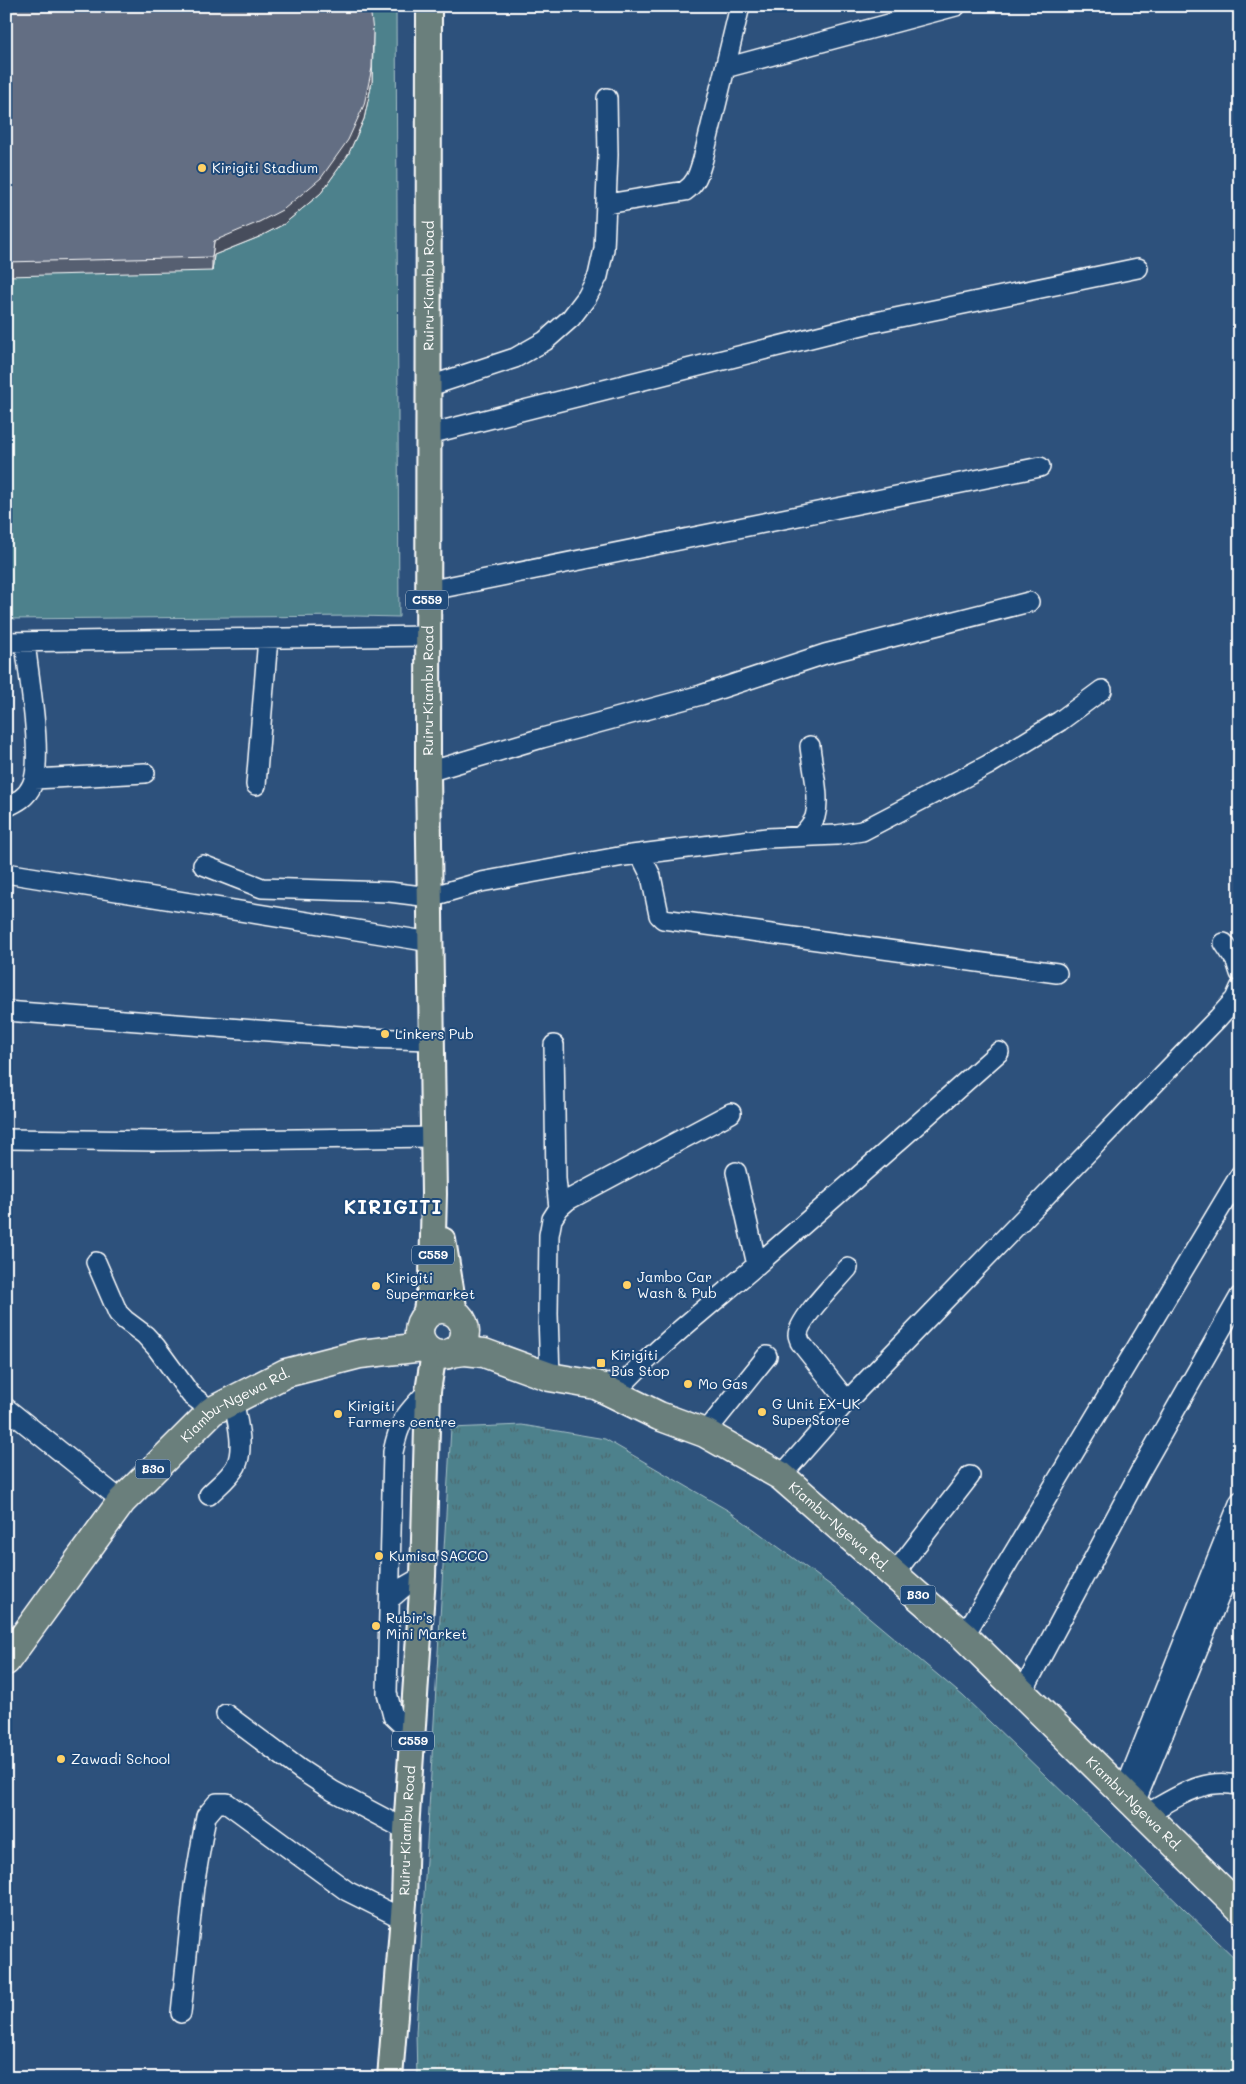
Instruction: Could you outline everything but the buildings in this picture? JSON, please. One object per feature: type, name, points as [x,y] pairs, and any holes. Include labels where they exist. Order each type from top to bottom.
[{"type":"highway","name":"B30","points":[[431,1339],[429,1312],[440,1309],[451,1310],[503,1344],[543,1374]]},
{"type":"highway","name":"B30","points":[[431,1339],[456,1350],[463,1340],[464,1334],[459,1317]]},
{"type":"highway","name":"Kiambu-Ngewa Rd.","points":[[6,1661],[122,1501],[223,1406],[286,1373],[360,1354],[431,1339]]},
{"type":"highway","name":"B30","points":[[431,1339],[466,1351],[484,1353],[543,1374]]},
{"type":"highway","name":"Kiambu-Ngewa Rd.","points":[[543,1374],[596,1385],[658,1416],[704,1433],[781,1476],[964,1636],[1240,1908]]},
{"type":"main road","name":"Ruiru-Kiambu Road","points":[[429,6],[430,386],[427,591],[434,1194]]},
{"type":"main road","name":"C559","points":[[434,1194],[459,1317]]},
{"type":"main road","name":"C559","points":[[431,1339],[434,1194]]},
{"type":"main road","name":"Ruiru-Kiambu Road","points":[[390,2078],[403,1919],[406,1830],[423,1576],[431,1339]]},
{"type":"street","points":[[607,204],[685,190],[694,184],[698,178],[703,159],[740,6]]},
{"type":"street","points":[[725,68],[956,6]]},
{"type":"street","points":[[430,386],[515,358],[544,341],[571,318],[587,297],[598,276],[604,249],[607,204],[607,98]]},
{"type":"street","points":[[429,434],[866,324],[1138,268]]},
{"type":"street","points":[[427,591],[1040,467]]},
{"type":"street","points":[[428,772],[542,738],[701,695],[825,654],[1030,602]]},
{"type":"street","points":[[6,642],[428,636]]},
{"type":"street","points":[[256,784],[268,638]]},
{"type":"street","points":[[6,807],[26,795],[35,779],[37,749],[25,642]]},
{"type":"street","points":[[203,865],[262,888],[389,892],[430,897],[490,880],[640,854],[767,838],[837,835],[862,831],[988,765],[1060,721],[1102,690]]},
{"type":"street","points":[[801,836],[809,828],[814,818],[816,803],[810,746]]},
{"type":"street","points":[[35,779],[145,773]]},
{"type":"street","points":[[640,854],[651,876],[659,914],[663,919],[1057,973]]},
{"type":"street","points":[[6,873],[431,942]]},
{"type":"street","points":[[1224,942],[1236,961],[1240,973]]},
{"type":"street","points":[[781,1476],[847,1401],[1218,1018],[1235,998],[1240,988]]},
{"type":"street","points":[[6,1011],[362,1038],[431,1040]]},
{"type":"street","points":[[554,1045],[556,1179],[559,1208]]},
{"type":"street","points":[[596,1385],[625,1382],[643,1363],[692,1319],[757,1265],[999,1052]]},
{"type":"street","points":[[543,1374],[549,1235],[552,1219],[559,1208],[568,1200],[731,1112]]},
{"type":"street","points":[[6,1139],[159,1142],[433,1137]]},
{"type":"street","points":[[736,1172],[757,1265]]},
{"type":"street","points":[[964,1636],[1240,1175]]},
{"type":"street","points":[[96,1262],[118,1312],[156,1347],[191,1395],[223,1406],[238,1426],[239,1456],[237,1464],[209,1495]]},
{"type":"street","points":[[847,1401],[800,1342],[798,1336],[799,1329],[807,1316],[848,1268]]},
{"type":"street","points":[[1022,1693],[1141,1470],[1240,1296]]},
{"type":"street","points":[[704,1433],[767,1356]]},
{"type":"street","points":[[413,1735],[393,1716],[388,1705],[387,1693],[393,1452],[399,1427],[408,1412],[428,1397]]},
{"type":"street","points":[[6,1408],[122,1501]]},
{"type":"street","points":[[894,1574],[970,1476]]},
{"type":"street","points":[[1135,1803],[1240,1501]]},
{"type":"street","points":[[1135,1803],[1234,1578],[1240,1546]]},
{"type":"street","points":[[390,1599],[404,1587],[423,1576]]},
{"type":"street","points":[[226,1714],[300,1770],[332,1791],[406,1830]]},
{"type":"street","points":[[1135,1803],[1210,1783],[1227,1783],[1240,1786]]},
{"type":"street","points":[[181,2013],[194,1886],[206,1816],[217,1803],[227,1803],[347,1891],[403,1919]]},
{"type":"green space","name":"Kirigiti Stadium","points":[[6,6],[396,6],[399,617],[6,619]]},
{"type":"green space","points":[[522,1425],[605,1439],[729,1511],[833,1587],[963,1696],[1240,1963],[1240,2078],[417,2078],[416,2033],[451,1428]]},
{"type":"place","name":"Kirigiti Stadium","points":[[202,168]]},
{"type":"place","name":"Linkers Pub","points":[[385,1034]]},
{"type":"place","name":"Jambo Car Wash & Pub","points":[[627,1285]]},
{"type":"place","name":"Kirigiti Supermarket","points":[[376,1286]]},
{"type":"place","name":"Kirigiti Bus Stop","points":[[601,1363]]},
{"type":"place","name":"Mo Gas","points":[[688,1384]]},
{"type":"place","name":"G Unit EX-UK SuperStore","points":[[762,1412]]},
{"type":"place","name":"Kirigiti Farmers centre","points":[[338,1414]]},
{"type":"place","name":"Kumisa SACCO","points":[[379,1556]]},
{"type":"place","name":"Rubir's Mini Market","points":[[376,1626]]},
{"type":"place","name":"Zawadi School","points":[[61,1759]]},
{"type":"district","name":"KIRIGITI","points":[[393,1207]]}]
